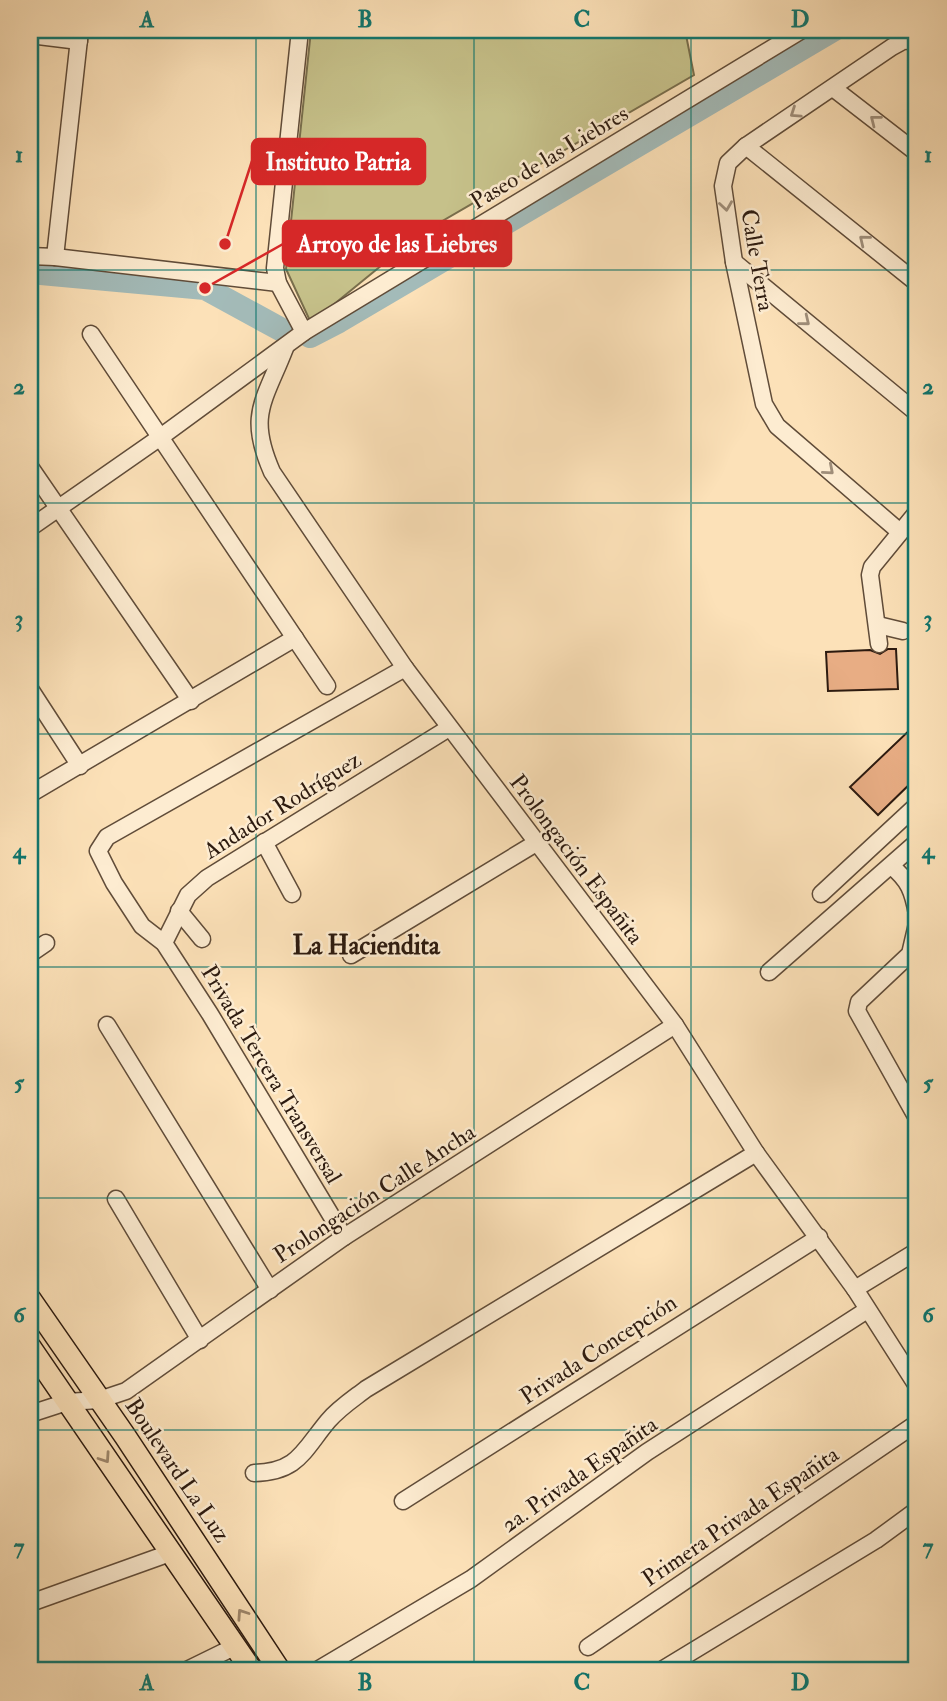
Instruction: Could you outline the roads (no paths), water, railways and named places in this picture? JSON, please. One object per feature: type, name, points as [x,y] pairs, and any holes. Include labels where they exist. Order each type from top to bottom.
[{"type":"main road","name":"Boulevard La Luz","points":[[30,1299],[280,1671]]},
{"type":"main road","points":[[30,1348],[252,1671]]},
{"type":"street","points":[[300,30],[275,253],[278,283],[304,332]]},
{"type":"street","name":"Paseo de las Liebres","points":[[30,528],[304,332],[802,30]]},
{"type":"street","points":[[30,35],[79,35],[41,256],[278,283]]},
{"type":"street","name":"Calle Terra","points":[[900,531],[769,416],[759,387],[734,262],[724,172],[728,163],[746,146],[902,41],[917,40]]},
{"type":"street","points":[[833,88],[917,153]]},
{"type":"street","points":[[746,146],[917,283]]},
{"type":"street","points":[[734,262],[917,413]]},
{"type":"street","points":[[91,334],[162,436],[327,686]]},
{"type":"street","name":"Prolongación Españita","points":[[285,348],[258,417],[258,436],[272,472],[449,729],[675,1025],[756,1153],[855,1289],[917,1386]]},
{"type":"street","points":[[30,467],[191,701]]},
{"type":"street","points":[[879,644],[870,575],[872,567],[917,512]]},
{"type":"street","points":[[878,625],[903,631]]},
{"type":"street","points":[[30,794],[295,638]]},
{"type":"street","name":"Privada Tercera Transversal","points":[[344,1237],[160,941],[142,926],[101,858],[100,845],[107,837],[405,668]]},
{"type":"street","points":[[30,689],[80,766]]},
{"type":"street","name":"Andador Rodríguez","points":[[160,941],[195,888],[264,842],[449,729]]},
{"type":"street","points":[[821,894],[915,812]]},
{"type":"street","points":[[264,842],[292,894]]},
{"type":"street","points":[[351,956],[536,843]]},
{"type":"street","points":[[769,972],[891,866],[914,851]]},
{"type":"street","points":[[891,866],[905,876],[912,890],[917,914]]},
{"type":"street","points":[[179,911],[202,939]]},
{"type":"street","points":[[917,924],[914,960],[859,1002],[857,1011],[917,1118]]},
{"type":"street","points":[[30,954],[46,943]]},
{"type":"street","points":[[107,1025],[270,1290]]},
{"type":"street","name":"Prolongación Calle Ancha","points":[[30,1414],[67,1402],[99,1400],[126,1391],[344,1237],[675,1025]]},
{"type":"street","points":[[254,1473],[272,1473],[300,1459],[333,1416],[366,1389],[756,1153]]},
{"type":"street","points":[[116,1199],[200,1340]]},
{"type":"street","name":"Privada Concepción","points":[[403,1501],[819,1237]]},
{"type":"street","points":[[855,1289],[917,1251]]},
{"type":"street","name":"2a. Privada Españita","points":[[316,1671],[471,1579],[647,1452],[867,1310]]},
{"type":"street","name":"Primera Privada Españita","points":[[587,1647],[917,1423]]},
{"type":"street","points":[[660,1671],[876,1540],[917,1510]]},
{"type":"street","points":[[36,1601],[170,1553]]},
{"type":"street","points":[[185,1671],[236,1647]]},
{"type":"waterway","points":[[310,336],[833,30]]},
{"type":"waterway","points":[[30,272],[205,288],[282,330]]},
{"type":"place","name":"Instituto Patria","points":[[225,244]]},
{"type":"place","name":"Arroyo de las Liebres","points":[[205,288]]},
{"type":"district","name":"La Haciendita","points":[[366,945]]}]
